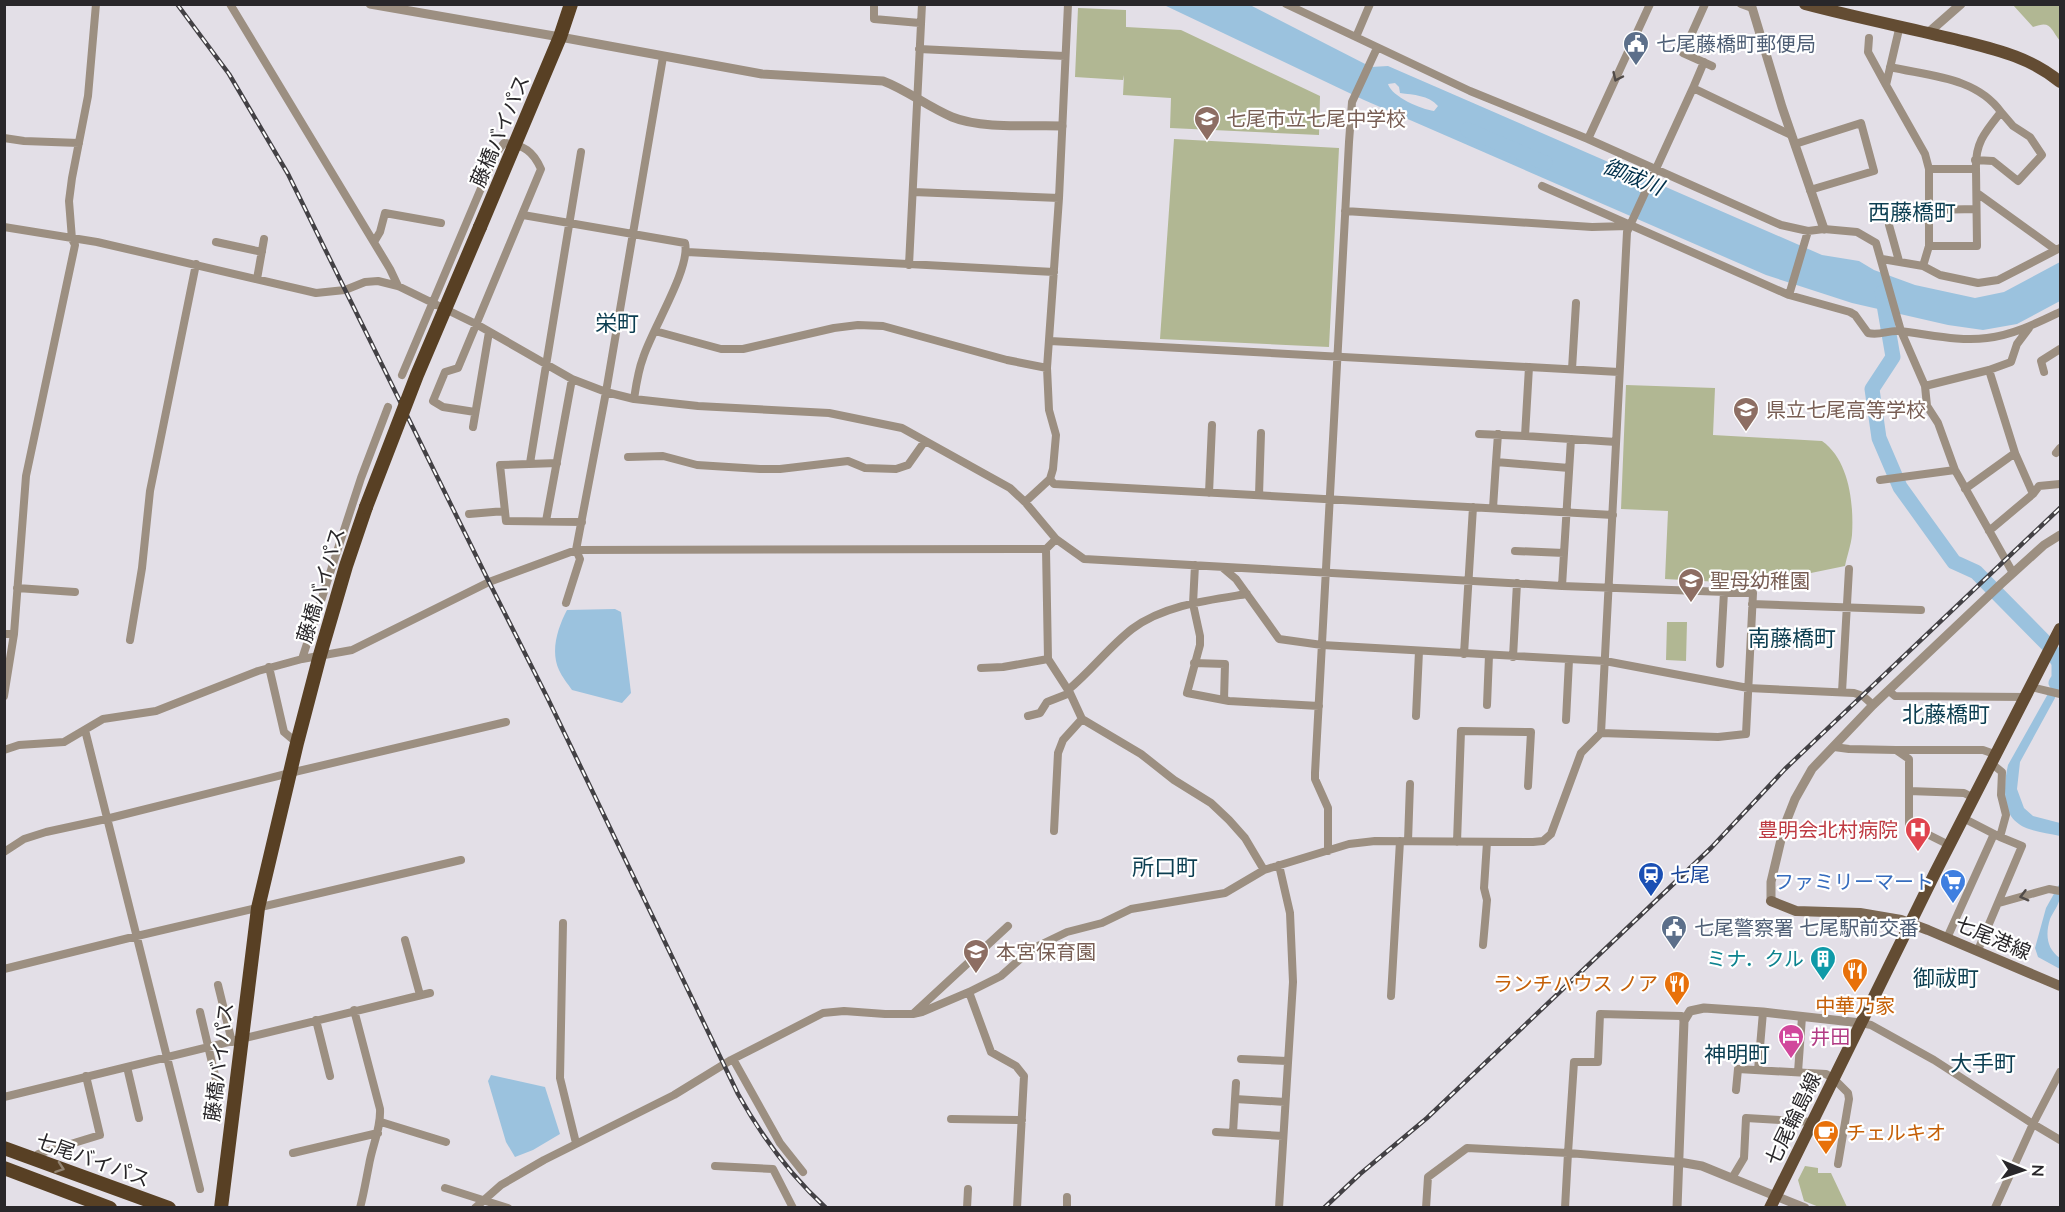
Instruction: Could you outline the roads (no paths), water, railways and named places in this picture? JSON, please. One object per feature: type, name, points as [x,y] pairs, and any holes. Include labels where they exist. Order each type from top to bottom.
[{"type":"highway","name":"藤橋バイパス","points":[[221,1208],[236,1041],[258,908],[320,655],[366,507],[417,375],[560,37],[571,4]]},
{"type":"highway","name":"七尾バイパス","points":[[4,1148],[169,1208]]},
{"type":"highway","name":"七尾バイパス","points":[[4,1168],[110,1208]]},
{"type":"main road","points":[[1805,4],[2013,54],[2045,69],[2061,82]]},
{"type":"main road","name":"七尾輪島線","points":[[1773,1202],[1949,845],[2033,691],[2047,656],[2059,636]]},
{"type":"main road","name":"七尾港線","points":[[1771,901],[1796,911],[1888,916],[1978,950],[2061,986]]},
{"type":"street","points":[[4,696],[14,634],[26,476],[75,245],[72,239],[69,201],[88,96],[96,4]]},
{"type":"street","points":[[230,4],[374,242],[398,286]]},
{"type":"street","points":[[369,4],[762,74],[883,81],[899,87],[918,100],[954,117],[972,123],[1062,126]]},
{"type":"street","points":[[874,4],[874,19],[920,23]]},
{"type":"street","points":[[909,265],[921,4]]},
{"type":"street","points":[[1025,502],[1050,479],[1056,435],[1049,410],[1047,368],[1059,198],[1068,4]]},
{"type":"street","points":[[1286,4],[1470,91],[1588,139],[1780,225],[1808,231],[1857,232],[1876,243],[1882,259],[1898,331],[1925,386],[1927,406],[1938,423],[1955,470],[2013,573]]},
{"type":"street","points":[[1356,37],[1370,4]]},
{"type":"street","points":[[1588,139],[1650,4]]},
{"type":"street","points":[[476,1208],[501,1185],[520,1173],[674,1095],[733,1059],[823,1013],[844,1011],[913,1014],[935,1007],[1001,976],[1040,945],[1067,932],[1102,923],[1131,909],[1225,893],[1264,870],[1349,844],[1404,841],[1533,842],[1543,841],[1551,834],[1581,753],[1601,733],[1619,372],[1629,226],[1693,88],[1708,64],[1683,53],[1705,4]]},
{"type":"street","points":[[1741,4],[1751,6],[1824,230]]},
{"type":"street","points":[[1928,33],[1961,4]]},
{"type":"street","points":[[1886,84],[1900,26]]},
{"type":"street","points":[[1869,38],[1868,52],[1925,154],[1929,169],[1929,246],[1923,266]]},
{"type":"street","points":[[1328,851],[1328,808],[1315,779],[1345,211],[1352,102],[1377,48]]},
{"type":"street","points":[[920,49],[1065,56]]},
{"type":"street","points":[[566,603],[580,559],[576,550],[606,392],[663,57]]},
{"type":"street","points":[[1890,67],[1932,75],[1977,90],[1991,99],[2013,126],[2030,137],[2042,155],[2018,181],[1993,161],[1975,160]]},
{"type":"street","points":[[1693,88],[1793,139],[1861,123],[1874,171],[1810,190]]},
{"type":"street","points":[[1929,246],[1977,246],[1975,160],[1980,138],[2001,112]]},
{"type":"street","points":[[4,138],[79,143]]},
{"type":"street","points":[[402,375],[496,153],[504,143],[515,144],[535,155],[541,169],[458,368],[445,372],[434,401],[443,407],[475,412]]},
{"type":"street","points":[[530,463],[582,152]]},
{"type":"street","points":[[1929,169],[1976,169]]},
{"type":"street","points":[[1542,186],[1789,295],[1850,312],[1855,315],[1868,333],[1876,336],[1898,331],[1966,339],[1986,339],[2030,327],[2061,312]]},
{"type":"street","points":[[913,192],[1059,198]]},
{"type":"street","points":[[1882,259],[1923,266],[1940,275],[1978,283],[1998,280],[2058,249],[1977,194]]},
{"type":"street","points":[[1929,210],[1976,209]]},
{"type":"street","points":[[1345,211],[1592,227],[1629,226]]},
{"type":"street","points":[[374,242],[381,232],[384,213],[441,223]]},
{"type":"street","points":[[523,215],[685,243],[687,252],[672,294],[643,357],[634,399]]},
{"type":"street","points":[[1889,225],[1899,261]]},
{"type":"street","points":[[4,227],[98,242],[316,293],[345,290],[365,282],[378,281],[398,286],[476,324],[572,379],[606,392],[634,399],[698,406],[830,413],[902,428],[1010,488],[1025,502],[1056,540],[1084,558],[1562,586],[1753,593],[1746,734],[1718,737],[1601,733]]},
{"type":"street","points":[[1789,295],[1808,231]]},
{"type":"street","points":[[257,279],[264,239]]},
{"type":"street","points":[[216,242],[262,252]]},
{"type":"street","points":[[687,252],[1054,272]]},
{"type":"street","points":[[130,640],[142,568],[150,491],[196,264]]},
{"type":"street","points":[[1572,369],[1576,303]]},
{"type":"street","points":[[655,331],[721,348],[743,349],[834,328],[858,325],[883,326],[1007,360],[1047,368]]},
{"type":"street","points":[[1925,386],[2011,362],[2017,344],[2030,327]]},
{"type":"street","points":[[473,427],[489,332]]},
{"type":"street","points":[[1050,341],[1619,372]]},
{"type":"street","points":[[2044,372],[2041,361],[2061,349]]},
{"type":"street","points":[[1525,436],[1528,367]]},
{"type":"street","points":[[1989,370],[2015,453],[2033,494]]},
{"type":"street","points":[[546,521],[572,379]]},
{"type":"street","points":[[302,659],[361,478],[388,407]]},
{"type":"street","points":[[1209,493],[1212,425]]},
{"type":"street","points":[[1259,495],[1262,433]]},
{"type":"street","points":[[1479,434],[1616,442]]},
{"type":"street","points":[[1493,508],[1498,434]]},
{"type":"street","points":[[1562,586],[1571,439]]},
{"type":"street","points":[[628,457],[663,456],[697,465],[760,469],[780,469],[848,461],[865,468],[896,469],[908,465],[926,441]]},
{"type":"street","points":[[1965,489],[2015,453]]},
{"type":"street","points":[[1496,462],[1569,468]]},
{"type":"street","points":[[557,463],[500,465],[506,520],[582,522]]},
{"type":"street","points":[[1880,480],[1955,470]]},
{"type":"street","points":[[1050,479],[1054,484],[1613,515]]},
{"type":"street","points":[[1989,531],[2033,494],[2039,486],[2061,484]]},
{"type":"street","points":[[1464,654],[1473,507]]},
{"type":"street","points":[[469,514],[505,511]]},
{"type":"street","points":[[1771,901],[1770,886],[1784,827],[1795,799],[1812,769],[1873,705],[1990,594],[2044,545],[2061,535]]},
{"type":"street","points":[[4,750],[19,746],[64,742],[103,719],[156,711],[269,667],[352,650],[489,582],[576,550],[1046,549],[1056,540]]},
{"type":"street","points":[[1046,549],[1048,659],[1082,718],[1141,754],[1174,780],[1211,803],[1245,838],[1264,870]]},
{"type":"street","points":[[1515,552],[1564,553]]},
{"type":"street","points":[[1195,565],[1193,604],[1200,645],[1187,693],[1224,700],[1319,706]]},
{"type":"street","points":[[1222,567],[1236,579],[1280,639],[1322,645],[1605,661],[1748,688],[1842,692],[1863,696],[1873,705]]},
{"type":"street","points":[[1842,692],[1849,569]]},
{"type":"street","points":[[1513,657],[1517,583]]},
{"type":"street","points":[[17,588],[75,592]]},
{"type":"street","points":[[1720,664],[1724,592]]},
{"type":"street","points":[[1028,716],[1040,713],[1047,702],[1069,692],[1132,629],[1152,617],[1193,604],[1247,594]]},
{"type":"street","points":[[1752,604],[1920,610]]},
{"type":"street","points":[[4,634],[14,634]]},
{"type":"street","points":[[1416,716],[1419,651]]},
{"type":"street","points":[[1487,705],[1489,655]]},
{"type":"street","points":[[981,668],[1003,667],[1048,659]]},
{"type":"street","points":[[1566,720],[1569,660]]},
{"type":"street","points":[[1194,663],[1225,664],[1224,700]]},
{"type":"street","points":[[269,667],[284,732],[297,743]]},
{"type":"street","points":[[1889,690],[1895,696],[2033,691],[2060,694]]},
{"type":"street","points":[[1054,831],[1058,753],[1063,740],[1082,718]]},
{"type":"street","points":[[4,852],[24,839],[45,832],[506,722]]},
{"type":"street","points":[[85,730],[200,1189]]},
{"type":"street","points":[[1457,842],[1461,731],[1531,732],[1528,786]]},
{"type":"street","points":[[1834,747],[1983,750],[1994,760],[2001,772],[2001,795],[2006,815],[1947,938]]},
{"type":"street","points":[[1896,750],[1909,759],[1908,825],[1949,845]]},
{"type":"street","points":[[1391,996],[1410,784]]},
{"type":"street","points":[[1909,791],[1964,793],[1974,798]]},
{"type":"street","points":[[1963,818],[2022,846],[1978,950]]},
{"type":"street","points":[[1483,945],[1487,900],[1484,888],[1486,842]]},
{"type":"street","points":[[4,969],[461,860]]},
{"type":"street","points":[[1279,865],[1290,913],[1293,982],[1279,1208]]},
{"type":"street","points":[[1999,903],[2049,889],[2058,890]]},
{"type":"street","points":[[562,923],[560,1078],[576,1143]]},
{"type":"street","points":[[913,1014],[1008,926]]},
{"type":"street","points":[[405,940],[420,995]]},
{"type":"street","points":[[218,985],[236,1041]]},
{"type":"street","points":[[969,992],[991,1052],[1016,1066],[1024,1076],[1017,1208]]},
{"type":"street","points":[[4,1097],[430,993]]},
{"type":"street","points":[[1677,1208],[1684,1021],[1689,1011],[1704,1008],[1762,1012],[1871,1025],[1934,1060],[2032,1124],[2061,1140]]},
{"type":"street","points":[[354,1010],[380,1109],[381,1122],[360,1208]]},
{"type":"street","points":[[200,1012],[218,1088]]},
{"type":"street","points":[[1758,1070],[1762,1012]]},
{"type":"street","points":[[1565,1208],[1574,1062],[1598,1062],[1600,1014],[1682,1016],[1684,1021]]},
{"type":"street","points":[[1798,1072],[1802,1017]]},
{"type":"street","points":[[316,1020],[330,1076]]},
{"type":"street","points":[[733,1059],[780,1143],[803,1172]]},
{"type":"street","points":[[1241,1059],[1287,1061]]},
{"type":"street","points":[[127,1067],[139,1118]]},
{"type":"street","points":[[1737,1090],[1738,1069],[1826,1074],[1834,1079],[1848,1092],[1849,1099],[1838,1164]]},
{"type":"street","points":[[1995,1208],[2032,1124],[2061,1072]]},
{"type":"street","points":[[36,1160],[38,1154],[100,1135],[86,1076]]},
{"type":"street","points":[[1233,1133],[1236,1083]]},
{"type":"street","points":[[1235,1099],[1284,1102]]},
{"type":"street","points":[[1732,1178],[1744,1158],[1746,1118],[1813,1122]]},
{"type":"street","points":[[951,1119],[1022,1120]]},
{"type":"street","points":[[381,1122],[446,1142]]},
{"type":"street","points":[[1216,1132],[1283,1136]]},
{"type":"street","points":[[292,1153],[378,1133]]},
{"type":"street","points":[[1426,1208],[1428,1177],[1467,1148],[1568,1153],[1702,1166],[1732,1178],[1773,1202],[1805,1208]]},
{"type":"street","points":[[715,1166],[773,1169],[793,1208]]},
{"type":"street","points":[[445,1188],[508,1208]]},
{"type":"street","points":[[967,1208],[968,1189]]},
{"type":"street","points":[[1067,1197],[1067,1208]]},
{"type":"water","points":[[1164,5],[1250,5],[1371,67],[1388,66],[1822,255],[1859,261],[1874,270],[1915,285],[1975,298],[2004,292],[2060,262],[2060,301],[2017,324],[1983,330],[1948,325],[1852,303],[1766,275],[1364,100]],"holes":[[[1395,83],[1400,93],[1425,98],[1438,106],[1434,111],[1408,102],[1395,93],[1388,84]],[[1489,138],[1520,148],[1531,156],[1498,150],[1484,139]]]},
{"type":"water","points":[[615,609],[621,612],[631,693],[622,703],[572,690],[560,673],[555,655],[558,631],[567,610]]},
{"type":"water","points":[[2060,660],[2060,680],[2055,698],[2020,762],[2017,789],[2024,808],[2033,816],[2060,823],[2060,836],[2035,831],[2014,820],[2006,804],[2005,789],[2008,765],[2054,683]]},
{"type":"water","points":[[2060,883],[2059,900],[2050,919],[2048,936],[2052,950],[2060,958],[2060,969],[2038,957],[2035,948],[2046,908]]},
{"type":"water","points":[[491,1075],[545,1087],[560,1134],[533,1150],[515,1157],[506,1142],[488,1081]]},
{"type":"waterway","name":"御祓川","points":[[1468,130],[1545,163]]},
{"type":"waterway","points":[[1882,293],[1893,357],[1872,389],[1879,438],[1900,487],[1954,562],[1976,572],[2049,646],[2059,663],[2059,678],[2056,683]]},
{"type":"railway","points":[[177,4],[229,74],[288,174],[548,699],[738,1094],[777,1154],[826,1208]]},
{"type":"railway","points":[[1324,1208],[1360,1174],[1427,1118],[1643,913],[1711,848],[1785,769],[2060,508]]},
{"type":"place","name":"七尾藤橋町郵便局","points":[[1636,67]]},
{"type":"place","name":"七尾市立七尾中学校","points":[[1207,142]]},
{"type":"place","name":"県立七尾高等学校","points":[[1746,433]]},
{"type":"place","name":"聖母幼稚園","points":[[1691,604]]},
{"type":"place","name":"豊明会北村病院","points":[[1918,853]]},
{"type":"place","name":"七尾","points":[[1651,898]]},
{"type":"place","name":"ファミリーマート","points":[[1953,905]]},
{"type":"place","name":"七尾警察署 七尾駅前交番","points":[[1674,951]]},
{"type":"place","name":"本宮保育園","points":[[976,975]]},
{"type":"place","name":"ミナ．クル","points":[[1823,982]]},
{"type":"place","name":"中華乃家","points":[[1855,994]]},
{"type":"place","name":"ランチハウス ノア","points":[[1677,1007]]},
{"type":"place","name":"井田","points":[[1791,1060]]},
{"type":"place","name":"チェルキオ","points":[[1826,1156]]},
{"type":"district","name":"西藤橋町","points":[[1912,212]]},
{"type":"district","name":"栄町","points":[[617,323]]},
{"type":"district","name":"南藤橋町","points":[[1792,638]]},
{"type":"district","name":"北藤橋町","points":[[1946,714]]},
{"type":"district","name":"所口町","points":[[1165,867]]},
{"type":"district","name":"御祓町","points":[[1946,978]]},
{"type":"district","name":"神明町","points":[[1737,1054]]},
{"type":"district","name":"大手町","points":[[1983,1063]]}]
